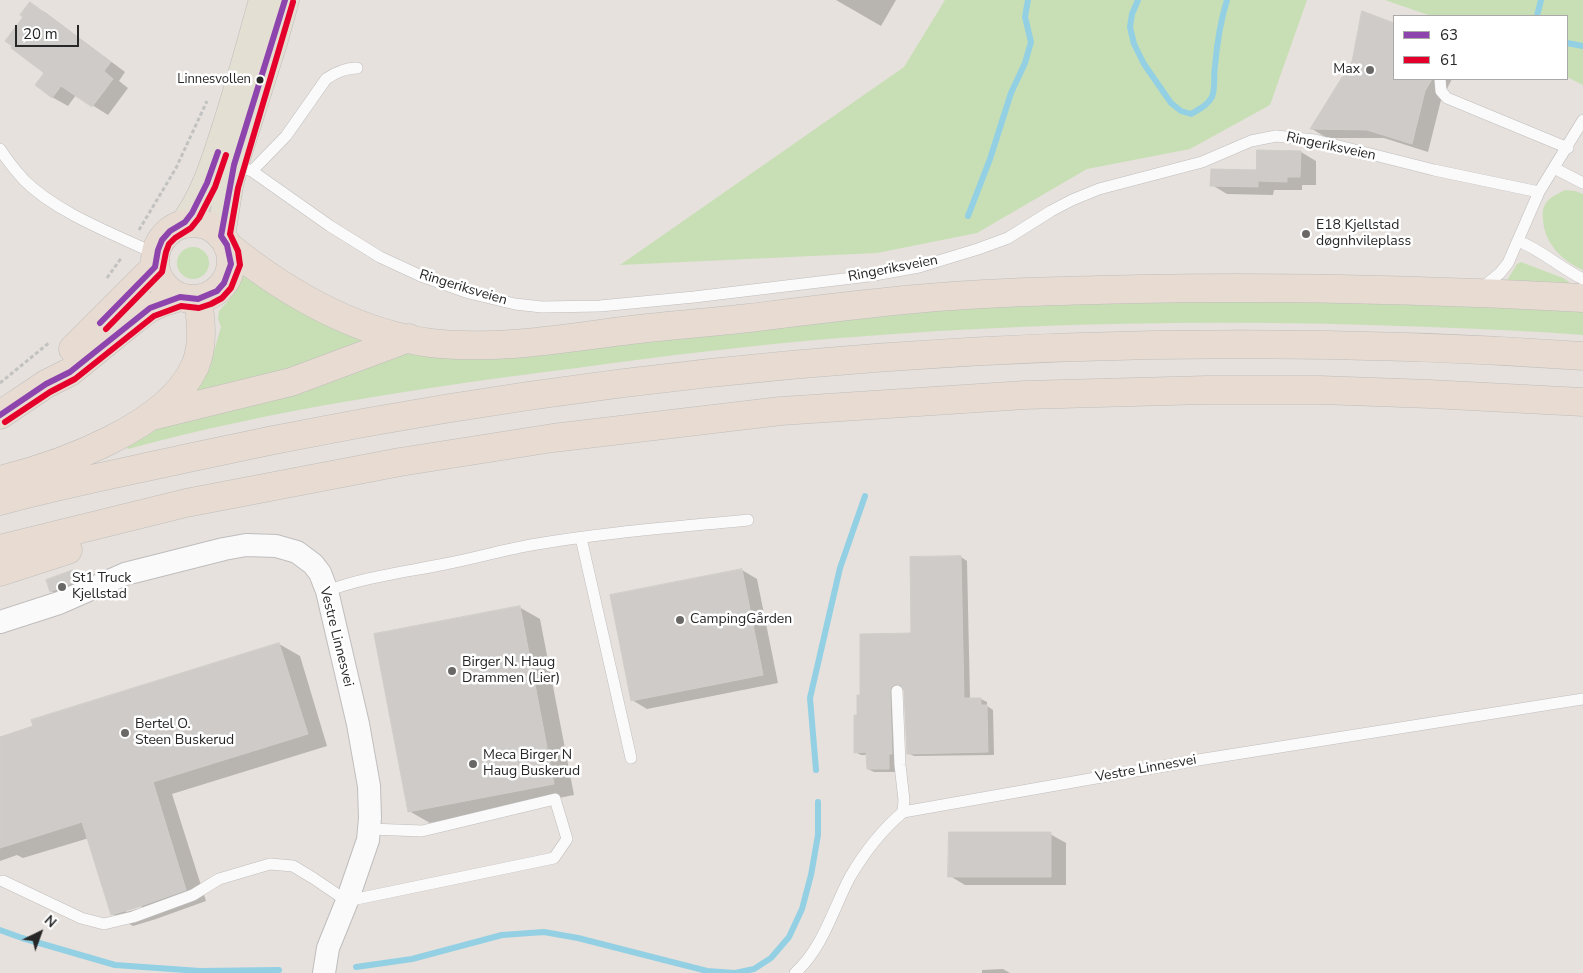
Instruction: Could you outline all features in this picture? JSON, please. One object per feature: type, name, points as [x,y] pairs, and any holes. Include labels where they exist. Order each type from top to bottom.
[{"type":"highway","points":[[189,298],[168,290],[160,280],[156,261],[159,244],[165,235],[184,224],[204,225],[213,230],[284,286],[345,319],[376,330],[426,342],[467,347],[510,345],[920,298],[1071,290],[1291,288],[1477,292],[1583,298]]},
{"type":"highway","points":[[0,416],[46,384],[70,372],[150,308],[161,303],[208,296],[217,290],[224,283],[231,264],[230,254],[224,240]]},
{"type":"highway","points":[[46,384],[62,361],[156,261]]},
{"type":"highway","points":[[0,480],[77,455],[149,417],[173,396],[195,367],[199,352],[201,335],[189,298]]},
{"type":"highway","points":[[149,417],[291,382],[409,338]]},
{"type":"highway","points":[[0,501],[228,449],[388,418],[594,387],[710,373],[920,356],[1027,350],[1236,345],[1435,348],[1583,356]]},
{"type":"highway","points":[[0,549],[186,503],[400,462],[553,438],[781,411],[1025,395],[1207,390],[1320,390],[1420,393],[1583,402]]},
{"type":"highway","points":[[0,572],[44,557],[140,533],[186,503]]},
{"type":"main road","points":[[234,165],[229,118],[263,0]]},
{"type":"main road","points":[[224,240],[229,186],[234,165],[285,0]]},
{"type":"main road","points":[[184,224],[203,193],[234,165]]},
{"type":"street","name":"Vestre Linnesvei","points":[[0,622],[59,603],[124,574],[224,549],[246,546],[276,546],[297,552],[313,564],[320,573],[327,591],[358,724],[370,786],[370,829],[368,840],[328,948],[324,973]]},
{"type":"lane","points":[[234,165],[286,136],[326,79],[347,68],[358,68]]},
{"type":"lane","points":[[1440,80],[1441,91],[1447,98],[1568,148]]},
{"type":"lane","points":[[1477,292],[1500,273],[1508,263],[1539,192],[1568,148],[1583,120]]},
{"type":"lane","name":"Ringeriksveien","points":[[234,165],[380,257],[420,276],[469,293],[515,304],[542,308],[600,306],[694,296],[869,276],[919,267],[978,250],[1008,238],[1051,211],[1099,189],[1202,162],[1251,141],[1266,138],[1292,137],[1315,140],[1434,170],[1539,192]]},
{"type":"lane","points":[[0,149],[10,164],[36,190],[60,207],[132,242],[156,261]]},
{"type":"lane","points":[[1554,168],[1583,183]]},
{"type":"lane","points":[[1518,240],[1530,245],[1583,279]]},
{"type":"lane","points":[[327,591],[341,586],[497,551],[581,538],[748,520]]},
{"type":"lane","points":[[581,538],[631,758]]},
{"type":"lane","points":[[796,973],[804,965],[821,938],[850,877],[874,843],[904,812],[897,691]]},
{"type":"lane","name":"Vestre Linnesvei","points":[[904,812],[1198,760],[1583,699]]},
{"type":"lane","points":[[3,881],[81,918],[104,924],[133,917],[193,894],[219,879],[270,864],[293,866],[347,901],[554,858],[567,839],[555,799],[422,831],[370,829]]},
{"type":"path","points":[[132,242],[176,168],[210,94]]},
{"type":"green space","points":[[945,0],[1307,0],[1270,105],[1190,149],[1087,169],[977,233],[877,253],[620,265],[904,67]]},
{"type":"green space","points":[[1385,0],[1583,0],[1583,85],[1568,78],[1568,15],[1428,15]]},
{"type":"green space","points":[[1565,190],[1583,194],[1583,270],[1568,262],[1555,250],[1544,228],[1543,209],[1545,204],[1552,197]]},
{"type":"green space","points":[[193,247],[199,248],[204,252],[208,257],[208,269],[204,274],[199,278],[193,279],[187,278],[182,274],[178,269],[177,263],[178,257],[182,252],[187,248]]},
{"type":"green space","points":[[1521,262],[1563,278],[1569,282],[1568,285],[1506,282],[1517,264]]},
{"type":"green space","points":[[242,268],[370,339],[316,362],[192,395],[208,372],[221,327],[218,319],[219,311],[228,301],[241,279]]},
{"type":"green space","points":[[1218,299],[1583,310],[1583,335],[1487,329],[1281,323],[1208,323],[987,328],[840,338],[675,355],[407,391],[239,422],[128,449],[125,445],[162,423],[394,353],[884,312],[1096,300]]},
{"type":"building","points":[[30,2],[111,62],[104,71],[113,79],[92,107],[61,86],[52,98],[35,85],[44,73],[11,48],[12,46],[5,41],[23,17],[20,15]]},
{"type":"building","name":"Max","points":[[1362,11],[1393,23],[1393,80],[1431,80],[1425,91],[1412,144],[1367,130],[1310,129],[1352,61]]},
{"type":"building","points":[[1257,150],[1301,151],[1300,177],[1287,177],[1287,182],[1258,181],[1258,187],[1210,186],[1211,169],[1256,170]]},
{"type":"building","points":[[961,556],[964,698],[981,698],[981,705],[987,705],[988,752],[907,754],[904,691],[901,685],[896,684],[891,687],[890,691],[892,754],[889,754],[889,769],[867,769],[866,752],[854,753],[854,715],[857,715],[857,695],[860,695],[860,634],[911,633],[910,557]]},
{"type":"building","points":[[742,569],[763,675],[631,701],[610,595]]},
{"type":"building","points":[[73,570],[77,581],[50,592],[46,580]]},
{"type":"building","points":[[520,606],[554,784],[408,812],[374,634]]},
{"type":"building","points":[[279,643],[308,734],[153,782],[186,890],[111,915],[82,822],[0,848],[0,737],[33,726],[31,720]]},
{"type":"building","points":[[949,832],[1051,832],[1051,877],[948,877]]},
{"type":"waterway","points":[[968,216],[990,159],[1011,93],[1025,63],[1031,42],[1025,17],[1028,0]]},
{"type":"waterway","points":[[1138,0],[1132,14],[1130,27],[1134,44],[1144,64],[1171,103],[1181,111],[1191,114],[1205,105],[1212,97],[1218,41],[1227,0]]},
{"type":"waterway","points":[[1537,15],[1541,0]]},
{"type":"waterway","points":[[1568,43],[1583,46]]},
{"type":"waterway","points":[[816,770],[810,698],[840,568],[865,496]]},
{"type":"waterway","points":[[356,967],[412,959],[502,935],[544,932],[578,938],[707,971],[735,973],[754,969],[771,958],[789,937],[802,909],[811,875],[818,835],[818,802]]},
{"type":"waterway","points":[[0,930],[115,965],[200,971],[279,970]]},
{"type":"transit line","name":"63","points":[[0,415],[46,384],[70,372],[150,308],[180,297],[198,299],[217,291],[224,283],[231,264],[227,245],[221,236],[234,165],[285,0]]},
{"type":"transit line","name":"61","points":[[5,422],[50,392],[75,379],[154,316],[181,306],[199,308],[211,304],[222,298],[231,288],[240,265],[238,251],[230,234],[238,188],[293,2]]},
{"type":"transit line","name":"63","points":[[100,323],[155,267],[162,240],[170,231],[185,222],[192,213],[207,183],[218,152]]},
{"type":"transit line","name":"61","points":[[106,329],[162,272],[169,244],[191,228],[199,218],[215,187],[226,155]]},
{"type":"place","name":"Max","points":[[1370,70]]},
{"type":"place","name":"Linnesvollen","points":[[260,80]]},
{"type":"place","name":"E18 Kjellstad døgnhvileplass","points":[[1306,234]]},
{"type":"place","name":"St1 Truck Kjellstad","points":[[62,587]]},
{"type":"place","name":"CampingGården","points":[[680,620]]},
{"type":"place","name":"Birger N. Haug Drammen (Lier)","points":[[452,671]]},
{"type":"place","name":"Bertel O. Steen Buskerud","points":[[125,733]]},
{"type":"place","name":"Meca Birger N Haug Buskerud","points":[[473,764]]}]
